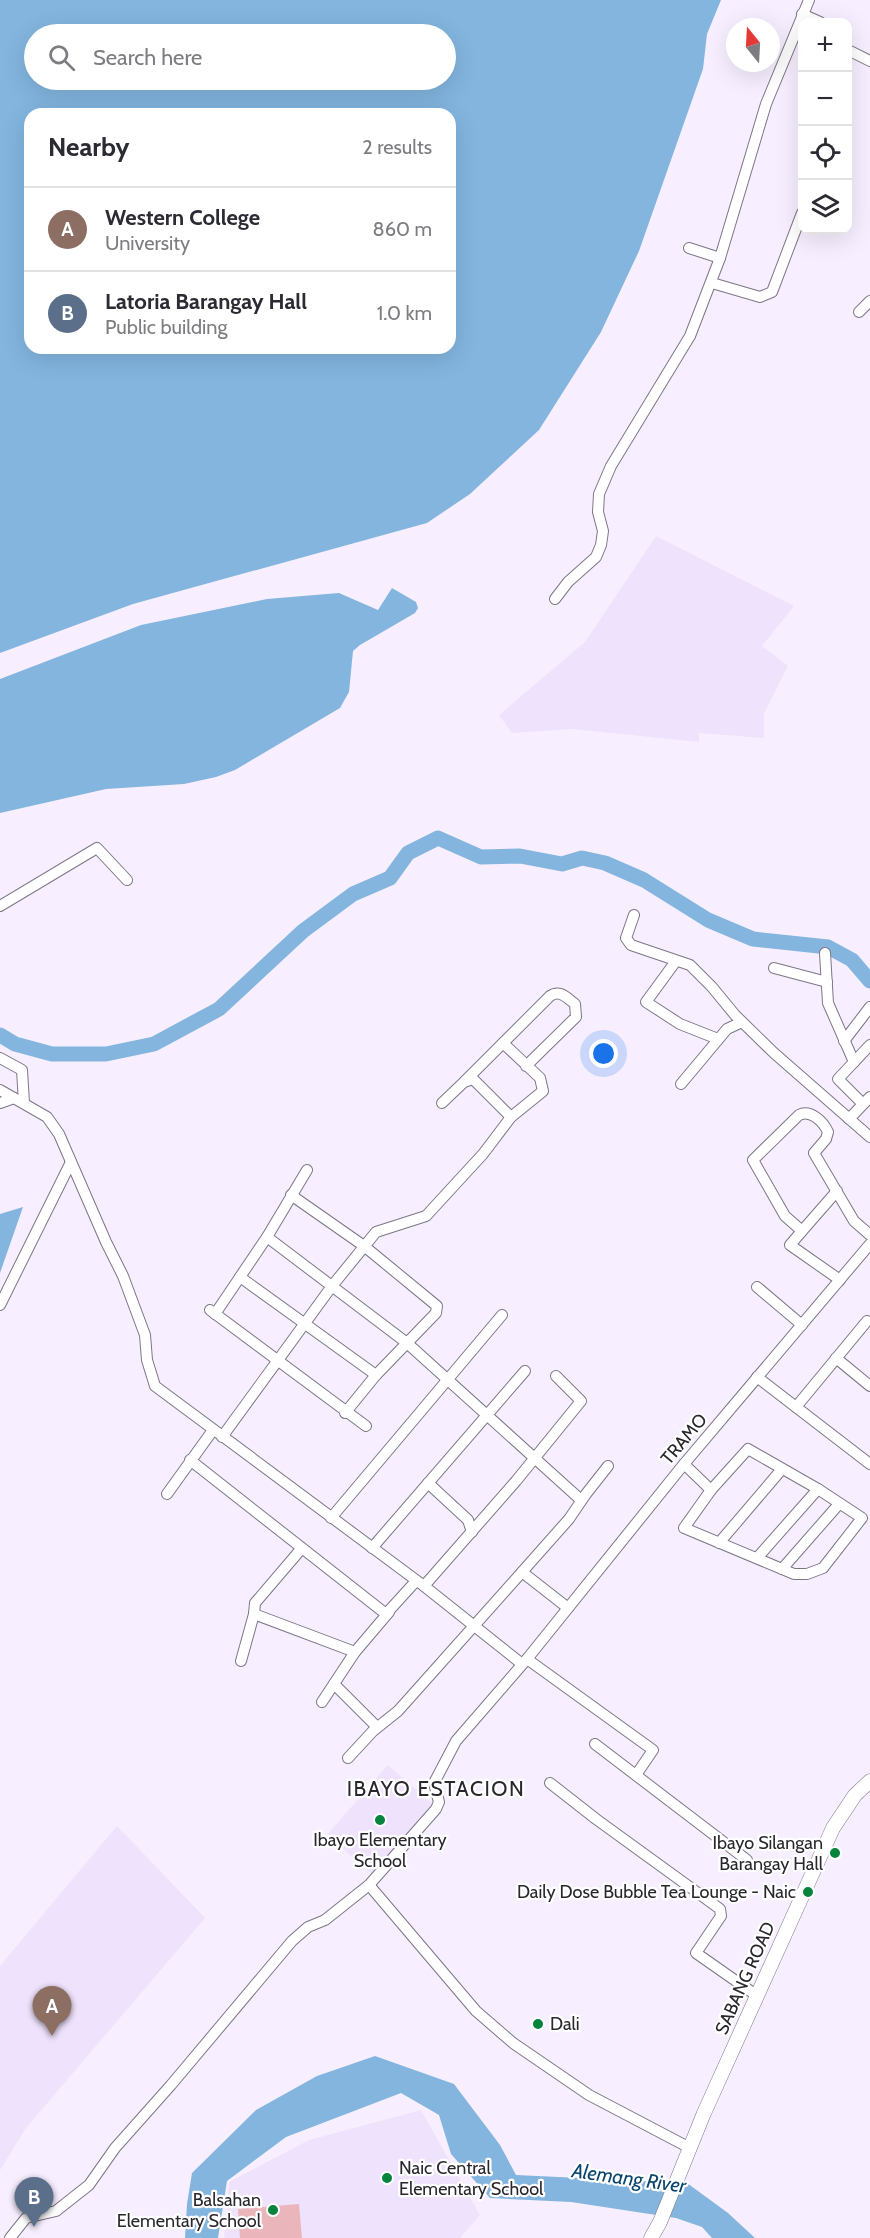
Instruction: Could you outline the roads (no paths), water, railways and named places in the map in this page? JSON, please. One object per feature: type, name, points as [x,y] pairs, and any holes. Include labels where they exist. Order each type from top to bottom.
[{"type":"main road","name":"SABANG ROAD","points":[[651,2238],[660,2222],[756,1995],[833,1828],[855,1795],[870,1781]]},
{"type":"street","points":[[555,599],[568,582],[596,556],[601,545],[603,531],[598,512],[599,494],[611,466],[690,336],[720,258],[766,104],[809,0]]},
{"type":"street","points":[[802,14],[811,18]]},
{"type":"street","points":[[852,52],[870,61]]},
{"type":"street","points":[[712,282],[760,297],[772,292],[798,224]]},
{"type":"street","points":[[689,248],[720,258]]},
{"type":"street","points":[[859,312],[870,301]]},
{"type":"street","points":[[0,906],[97,848],[127,880]]},
{"type":"street","points":[[634,915],[626,938],[632,945],[690,965],[742,1022],[870,1137]]},
{"type":"street","points":[[825,953],[828,1003],[854,1062]]},
{"type":"street","points":[[676,961],[646,1002],[680,1024],[718,1039]]},
{"type":"street","points":[[774,968],[827,982]]},
{"type":"street","points":[[442,1103],[553,994],[562,994],[575,1004],[576,1017],[526,1066]]},
{"type":"street","points":[[844,1041],[870,1006]]},
{"type":"street","points":[[681,1084],[727,1029],[742,1022]]},
{"type":"street","points":[[168,1494],[190,1460],[217,1434],[277,1361],[332,1286],[376,1232],[426,1216],[483,1154],[511,1117],[543,1091],[542,1082],[503,1043]]},
{"type":"street","points":[[849,1119],[866,1100],[838,1079],[870,1045]]},
{"type":"street","points":[[0,1058],[22,1070],[19,1100]]},
{"type":"street","points":[[464,1082],[470,1079],[476,1080],[511,1117]]},
{"type":"street","points":[[0,1090],[47,1117],[59,1134],[123,1276],[145,1335],[147,1360],[155,1386],[473,1625],[653,1750],[636,1775]]},
{"type":"street","points":[[0,1103],[19,1100]]},
{"type":"street","points":[[802,1231],[785,1216],[753,1160],[792,1120],[802,1113],[810,1113],[828,1129],[829,1135],[814,1153],[854,1221],[870,1243]]},
{"type":"street","points":[[0,1305],[71,1162]]},
{"type":"street","points":[[307,1170],[267,1237],[212,1312],[345,1413],[366,1426]]},
{"type":"street","points":[[837,1191],[790,1245],[840,1280]]},
{"type":"street","points":[[291,1195],[364,1246],[437,1306],[436,1313],[376,1375],[345,1413]]},
{"type":"street","points":[[267,1237],[407,1343],[581,1500]]},
{"type":"street","name":"TRAMO","points":[[10,2238],[26,2218],[56,2211],[89,2185],[115,2148],[292,1941],[308,1927],[325,1920],[369,1885],[436,1809],[438,1802],[434,1783],[456,1741],[870,1243]]},
{"type":"street","points":[[240,1276],[376,1375]]},
{"type":"street","points":[[757,1287],[802,1325]]},
{"type":"street","points":[[331,1518],[502,1315]]},
{"type":"street","points":[[796,1407],[867,1321]]},
{"type":"street","points":[[836,1358],[870,1386]]},
{"type":"street","points":[[372,1548],[525,1371]]},
{"type":"street","points":[[322,1702],[355,1652],[389,1611],[472,1532],[581,1401],[556,1376]]},
{"type":"street","points":[[757,1377],[870,1464]]},
{"type":"street","points":[[748,1449],[866,1519],[823,1568],[807,1574],[794,1574],[684,1528],[711,1490],[748,1449]]},
{"type":"street","points":[[190,1460],[386,1614],[389,1611]]},
{"type":"street","points":[[684,1464],[711,1490]]},
{"type":"street","points":[[348,1758],[377,1727],[398,1711],[522,1572],[569,1519],[608,1466]]},
{"type":"street","points":[[719,1543],[782,1469]]},
{"type":"street","points":[[428,1483],[468,1520],[472,1532]]},
{"type":"street","points":[[757,1558],[818,1489]]},
{"type":"street","points":[[782,1569],[839,1504]]},
{"type":"street","points":[[241,1661],[255,1603],[302,1548]]},
{"type":"street","points":[[522,1572],[568,1608]]},
{"type":"street","points":[[254,1614],[355,1652]]},
{"type":"street","points":[[334,1684],[377,1727]]},
{"type":"street","points":[[595,1744],[747,1860]]},
{"type":"street","points":[[550,1783],[720,1909],[721,1916],[696,1953],[756,1995]]},
{"type":"street","points":[[369,1885],[476,2011],[513,2043],[589,2095],[690,2148]]},
{"type":"water","points":[[0,0],[721,0],[707,34],[703,69],[639,251],[601,332],[539,430],[470,494],[427,523],[133,604],[0,653]]},
{"type":"water","points":[[392,588],[416,602],[418,608],[415,613],[353,651],[349,692],[340,708],[235,770],[184,784],[106,789],[0,813],[0,679],[141,625],[267,599],[339,593],[378,610]]},
{"type":"water","points":[[23,1207],[0,1273],[0,1214]]},
{"type":"water","points":[[375,2056],[454,2084],[500,2145],[516,2175],[687,2183],[728,2213],[755,2238],[712,2238],[702,2227],[676,2218],[571,2202],[490,2198],[451,2154],[439,2115],[401,2093],[286,2137],[227,2181],[218,2238],[185,2238],[192,2173],[256,2110],[317,2076]]},
{"type":"waterway","points":[[0,1035],[15,1044],[52,1054],[106,1054],[154,1044],[219,1009],[303,931],[353,894],[390,878],[408,853],[438,838],[481,857],[520,856],[562,864],[582,858],[605,863],[644,880],[708,920],[753,939],[828,947],[852,960],[870,981]]},
{"type":"place","name":"Ibayo Elementary School","points":[[380,1820]]},
{"type":"place","name":"Ibayo Silangan Barangay Hall","points":[[835,1853]]},
{"type":"place","name":"Daily Dose Bubble Tea Lounge - Naic","points":[[808,1892]]},
{"type":"place","name":"Dali","points":[[538,2024]]},
{"type":"place","name":"Western College","points":[[52,2036]]},
{"type":"place","name":"Naic Central Elementary School","points":[[387,2178]]},
{"type":"place","name":"Balsahan Elementary School","points":[[273,2210]]},
{"type":"place","name":"Latoria Barangay Hall","points":[[34,2227]]},
{"type":"district","name":"IBAYO ESTACION","points":[[436,1789]]},
{"type":"water label","name":"Alemang River","points":[[629,2178]]}]
